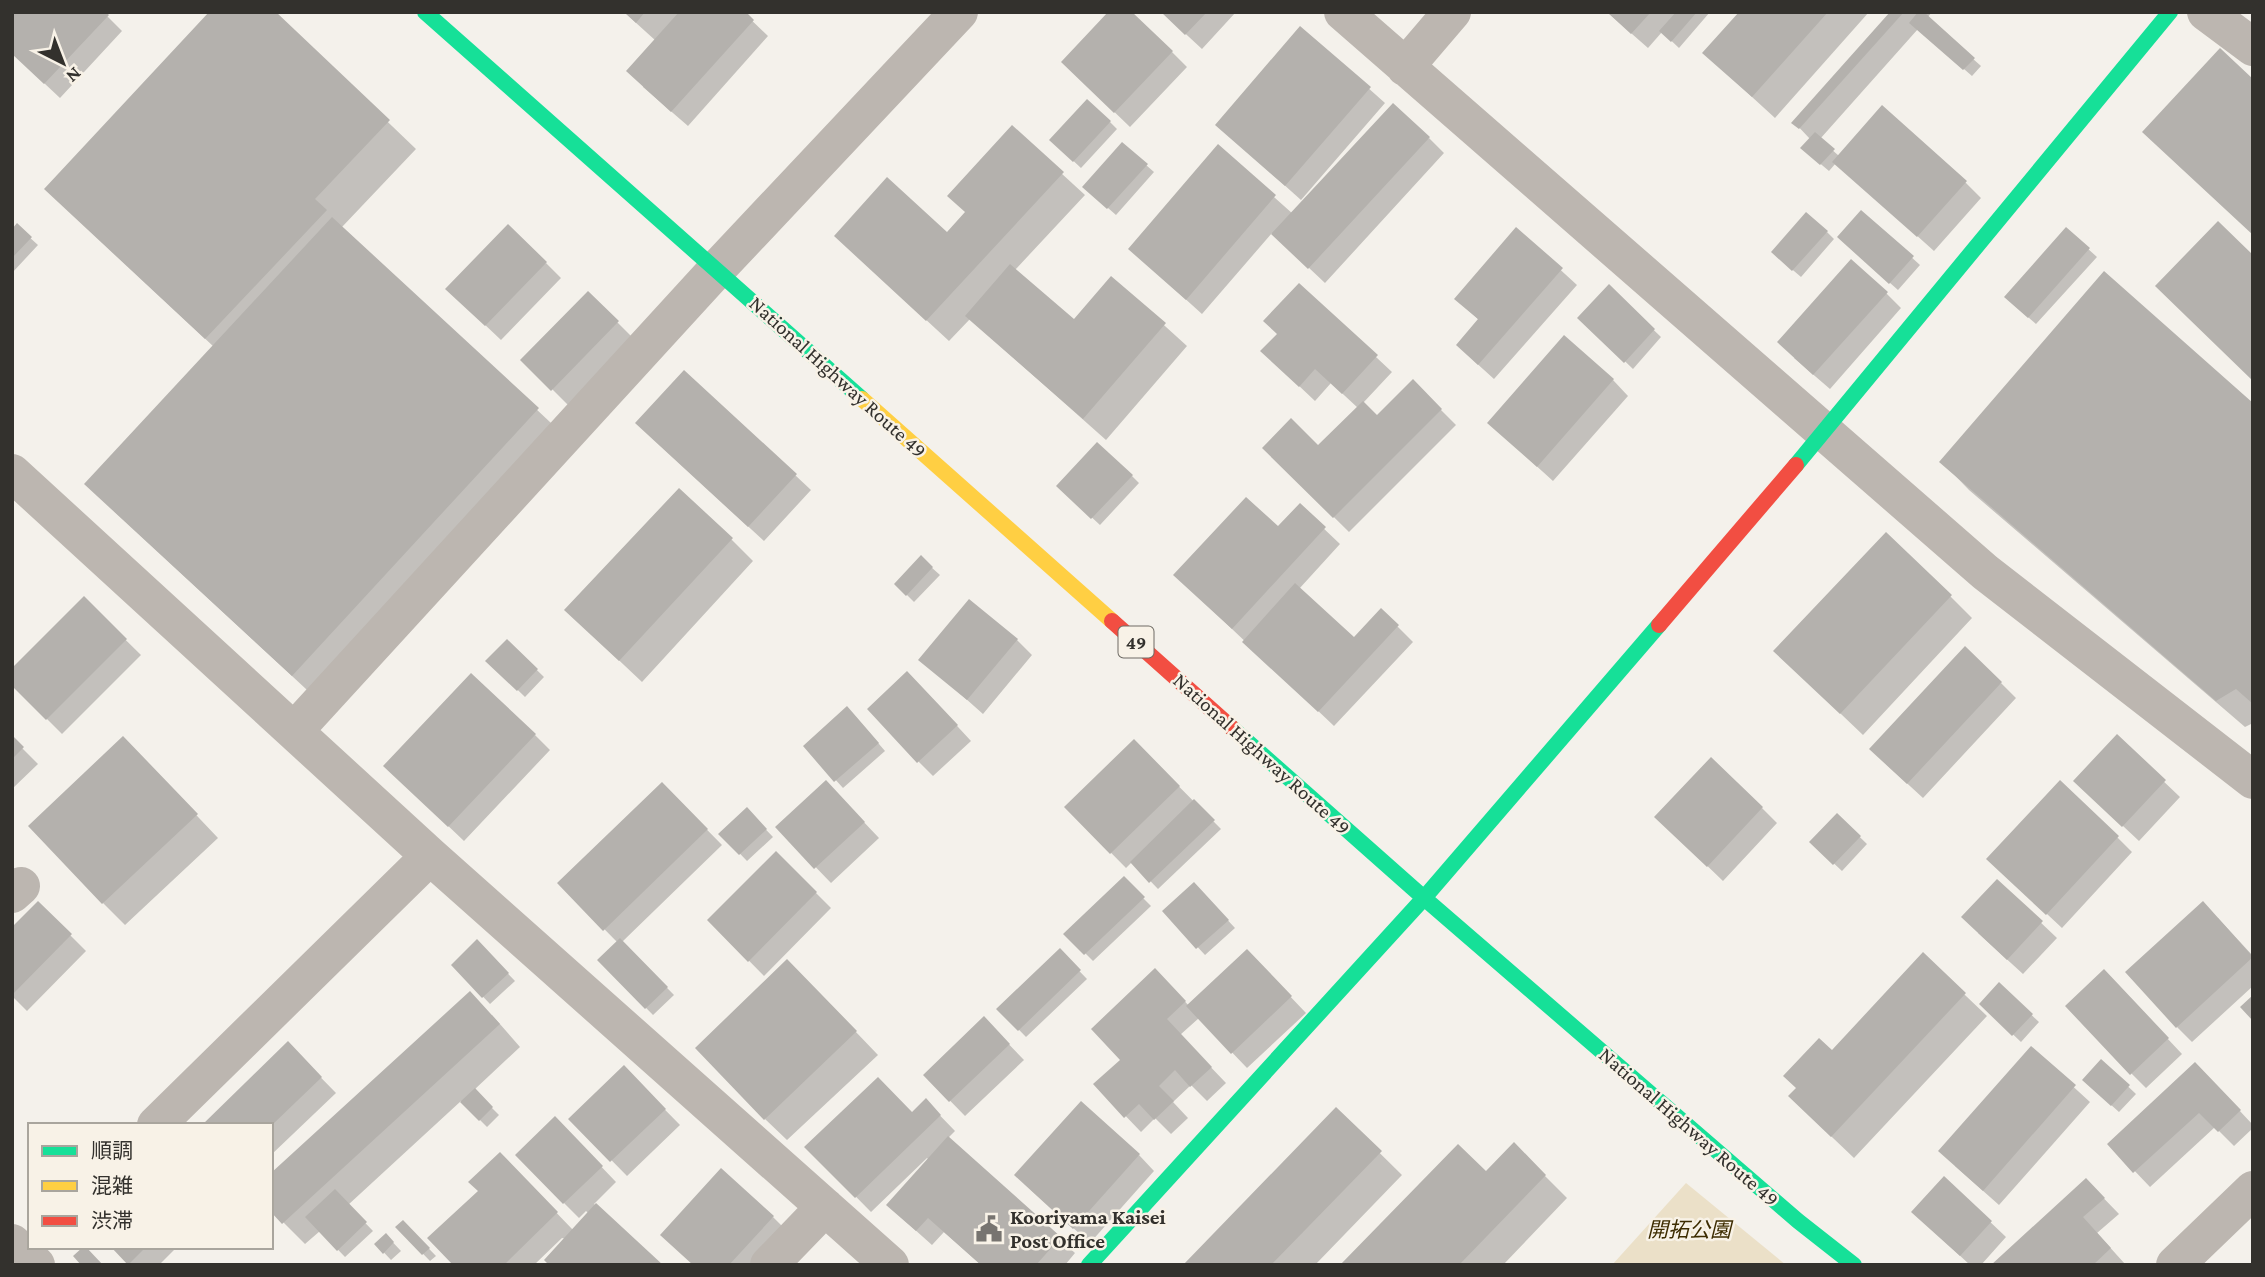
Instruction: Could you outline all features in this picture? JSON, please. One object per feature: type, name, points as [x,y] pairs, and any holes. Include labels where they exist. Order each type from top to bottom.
[{"type":"main road","name":"National Highway Route 49","points":[[425,12],[1423,898],[1798,1221],[1854,1265]]},
{"type":"main road","points":[[1089,1265],[1423,898],[1825,431],[2170,12]]},
{"type":"street","points":[[295,730],[717,269],[959,12]]},
{"type":"street","points":[[1343,12],[1985,572],[2253,780]]},
{"type":"street","points":[[1405,67],[1452,12]]},
{"type":"street","points":[[2206,12],[2253,47]]},
{"type":"street","points":[[18,488],[295,730],[430,856],[890,1265]]},
{"type":"street","points":[[158,1123],[430,856]]},
{"type":"street","points":[[2175,1265],[2253,1190]]},
{"type":"street","points":[[769,1265],[825,1207]]},
{"type":"green space","name":"開拓公園","points":[[1686,1183],[1786,1265],[1612,1265]]},
{"type":"building","points":[[12,12],[106,12],[109,15],[44,84],[12,54]]},
{"type":"building","points":[[209,12],[276,12],[390,120],[315,199],[327,210],[205,339],[44,189]]},
{"type":"building","points":[[624,12],[645,12],[636,23]]},
{"type":"building","points":[[679,12],[746,12],[754,20],[671,112],[626,71]]},
{"type":"building","points":[[1108,12],[1132,12],[1173,51],[1114,113],[1061,62]]},
{"type":"building","points":[[1161,12],[1207,12],[1185,35]]},
{"type":"building","points":[[1607,12],[1651,12],[1631,34]]},
{"type":"building","points":[[1676,12],[1697,12],[1671,42],[1659,31]]},
{"type":"building","points":[[1739,12],[1828,12],[1752,97],[1702,53]]},
{"type":"building","points":[[1890,12],[1904,12],[1799,129],[1791,123]]},
{"type":"building","points":[[1918,12],[1924,12],[1975,58],[1963,70],[1909,23]]},
{"type":"building","points":[[1300,26],[1371,87],[1285,186],[1215,125]]},
{"type":"building","points":[[2220,48],[2253,79],[2253,235],[2142,132]]},
{"type":"building","points":[[1087,99],[1111,121],[1073,162],[1049,140]]},
{"type":"building","points":[[1393,103],[1430,137],[1308,269],[1271,234]]},
{"type":"building","points":[[1882,105],[1967,181],[1917,237],[1832,162]]},
{"type":"building","points":[[1012,125],[1064,172],[926,321],[834,236],[887,177],[947,232],[965,212],[947,196]]},
{"type":"building","points":[[1815,132],[1835,149],[1820,165],[1800,148]]},
{"type":"building","points":[[1122,142],[1148,164],[1107,209],[1082,187]]},
{"type":"building","points":[[1218,144],[1276,195],[1186,300],[1128,249]]},
{"type":"building","points":[[1861,210],[1914,256],[1889,284],[1837,237]]},
{"type":"building","points":[[1806,212],[1828,231],[1792,271],[1771,252]]},
{"type":"building","points":[[332,217],[539,408],[292,676],[84,484]]},
{"type":"building","points":[[2218,221],[2253,255],[2253,381],[2155,286]]},
{"type":"building","points":[[17,223],[32,237],[12,258],[12,229]]},
{"type":"building","points":[[508,224],[547,262],[485,326],[445,289]]},
{"type":"building","points":[[1516,227],[1563,268],[1478,365],[1456,345],[1478,319],[1454,299]]},
{"type":"building","points":[[2066,227],[2090,248],[2028,318],[2004,297]]},
{"type":"building","points":[[1851,259],[1888,292],[1813,375],[1777,342]]},
{"type":"building","points":[[1010,264],[1074,319],[1111,276],[1166,323],[1083,419],[965,316]]},
{"type":"building","points":[[2104,271],[2253,403],[2253,704],[2236,689],[2216,701],[1939,462]]},
{"type":"building","points":[[1299,283],[1378,355],[1342,394],[1315,369],[1299,387],[1260,351],[1277,334],[1263,321]]},
{"type":"building","points":[[1609,284],[1655,329],[1624,363],[1577,318]]},
{"type":"building","points":[[588,291],[619,321],[551,391],[520,360]]},
{"type":"building","points":[[1564,335],[1614,379],[1537,467],[1487,423]]},
{"type":"building","points":[[684,370],[797,474],[748,527],[635,423]]},
{"type":"building","points":[[1413,379],[1442,409],[1333,518],[1262,448],[1291,418],[1318,445],[1363,401],[1377,415]]},
{"type":"building","points":[[1097,442],[1133,475],[1091,519],[1056,486]]},
{"type":"building","points":[[679,488],[733,538],[619,661],[564,610]]},
{"type":"building","points":[[1246,497],[1278,526],[1300,503],[1326,527],[1232,629],[1173,575]]},
{"type":"building","points":[[1886,532],[1952,595],[1840,714],[1773,651]]},
{"type":"building","points":[[921,555],[933,567],[906,596],[894,584]]},
{"type":"building","points":[[1295,583],[1354,637],[1381,608],[1399,625],[1318,712],[1242,642]]},
{"type":"building","points":[[84,596],[127,639],[46,720],[12,686],[12,668]]},
{"type":"building","points":[[969,599],[1018,639],[967,700],[918,660]]},
{"type":"building","points":[[507,639],[538,669],[517,691],[485,661]]},
{"type":"building","points":[[1965,646],[2002,682],[1907,784],[1869,749]]},
{"type":"building","points":[[907,671],[958,725],[917,763],[867,709]]},
{"type":"building","points":[[471,673],[536,734],[448,827],[383,766]]},
{"type":"building","points":[[847,706],[879,743],[834,782],[803,746]]},
{"type":"building","points":[[2117,734],[2166,780],[2122,827],[2073,781]]},
{"type":"building","points":[[12,735],[24,747],[12,759]]},
{"type":"building","points":[[123,736],[198,814],[102,904],[28,826]]},
{"type":"building","points":[[1134,739],[1180,786],[1110,854],[1064,807]]},
{"type":"building","points":[[1711,757],[1763,807],[1707,867],[1654,817]]},
{"type":"building","points":[[826,780],[865,822],[814,869],[775,827]]},
{"type":"building","points":[[2060,780],[2119,836],[2046,915],[1986,859]]},
{"type":"building","points":[[662,782],[708,829],[603,931],[557,883]]},
{"type":"building","points":[[1194,799],[1215,820],[1149,883],[1130,862]]},
{"type":"building","points":[[747,807],[767,829],[739,855],[718,834]]},
{"type":"building","points":[[1837,813],[1861,836],[1833,865],[1809,842]]},
{"type":"building","points":[[776,851],[817,892],[748,962],[707,920]]},
{"type":"building","points":[[1124,876],[1145,897],[1084,955],[1063,934]]},
{"type":"building","points":[[1997,879],[2043,921],[2007,960],[1961,917]]},
{"type":"building","points":[[1194,882],[1229,920],[1196,949],[1162,911]]},
{"type":"building","points":[[38,901],[72,934],[12,995],[12,927]]},
{"type":"building","points":[[2203,901],[2253,957],[2176,1028],[2125,972]]},
{"type":"building","points":[[620,938],[668,987],[645,1009],[597,960]]},
{"type":"building","points":[[477,939],[509,973],[482,998],[451,965]]},
{"type":"building","points":[[1060,948],[1081,970],[1018,1031],[996,1009]]},
{"type":"building","points":[[1247,949],[1292,996],[1231,1054],[1186,1006]]},
{"type":"building","points":[[1923,952],[1966,993],[1831,1137],[1788,1096],[1796,1088],[1783,1076],[1819,1038],[1832,1050]]},
{"type":"building","points":[[787,959],[857,1031],[764,1120],[695,1048]]},
{"type":"building","points":[[1155,968],[1186,1001],[1167,1019],[1212,1067],[1190,1087],[1175,1070],[1159,1086],[1174,1101],[1154,1120],[1139,1104],[1124,1118],[1093,1084],[1120,1060],[1091,1029]]},
{"type":"building","points":[[2104,969],[2169,1038],[2130,1075],[2065,1006]]},
{"type":"building","points":[[1999,982],[2033,1014],[2012,1036],[1979,1004]]},
{"type":"building","points":[[470,991],[500,1024],[282,1224],[273,1214],[273,1171]]},
{"type":"building","points":[[2253,995],[2253,1021],[2240,1007]]},
{"type":"building","points":[[984,1016],[1010,1044],[949,1102],[923,1075]]},
{"type":"building","points":[[288,1041],[322,1077],[273,1124],[204,1123]]},
{"type":"building","points":[[2031,1046],[2076,1085],[1983,1191],[1938,1151]]},
{"type":"building","points":[[2101,1059],[2130,1085],[2111,1106],[2082,1080]]},
{"type":"building","points":[[2195,1062],[2241,1110],[2218,1132],[2199,1113],[2133,1173],[2107,1144]]},
{"type":"building","points":[[624,1065],[666,1109],[610,1162],[568,1119]]},
{"type":"building","points":[[878,1077],[912,1112],[926,1098],[941,1115],[855,1198],[804,1147]]},
{"type":"building","points":[[475,1088],[493,1107],[479,1121],[460,1102]]},
{"type":"building","points":[[1081,1101],[1140,1154],[1073,1229],[1014,1175]]},
{"type":"building","points":[[1336,1107],[1382,1151],[1271,1265],[1183,1265]]},
{"type":"building","points":[[555,1116],[603,1166],[563,1204],[515,1155]]},
{"type":"building","points":[[948,1136],[1061,1237],[1036,1265],[981,1265],[928,1218],[916,1231],[886,1205]]},
{"type":"building","points":[[1514,1142],[1546,1175],[1459,1265],[1340,1265],[1458,1144],[1486,1171]]},
{"type":"building","points":[[500,1152],[558,1212],[504,1265],[453,1265],[427,1238],[478,1191],[468,1182]]},
{"type":"building","points":[[721,1168],[774,1216],[729,1265],[693,1265],[660,1235]]},
{"type":"building","points":[[1944,1176],[1992,1221],[1960,1256],[1911,1212]]},
{"type":"building","points":[[2086,1178],[2105,1198],[2083,1217],[2111,1248],[2093,1265],[1991,1265]]},
{"type":"building","points":[[335,1189],[367,1222],[337,1251],[305,1217]]},
{"type":"building","points":[[596,1203],[663,1265],[549,1265],[544,1260]]},
{"type":"building","points":[[403,1220],[430,1248],[422,1255],[395,1227]]},
{"type":"building","points":[[386,1233],[394,1242],[383,1254],[374,1244]]},
{"type":"building","points":[[81,1249],[88,1249],[103,1265],[81,1265],[73,1256]]},
{"type":"building","points":[[113,1249],[144,1249],[128,1265]]},
{"type":"traffic: fast","points":[[425,12],[862,399]]},
{"type":"traffic: fast","points":[[1796,465],[2170,12]]},
{"type":"traffic: fast","points":[[1089,1265],[1424,898],[1659,625]]},
{"type":"traffic: fast","points":[[1232,728],[1798,1221],[1854,1265]]},
{"type":"traffic: slow","points":[[862,399],[1112,621]]},
{"type":"traffic: jam","points":[[1659,625],[1796,465]]},
{"type":"traffic: jam","points":[[1112,621],[1232,728]]},
{"type":"place","name":"Kooriyama Kaisei Post Office","points":[[989,1229]]}]
